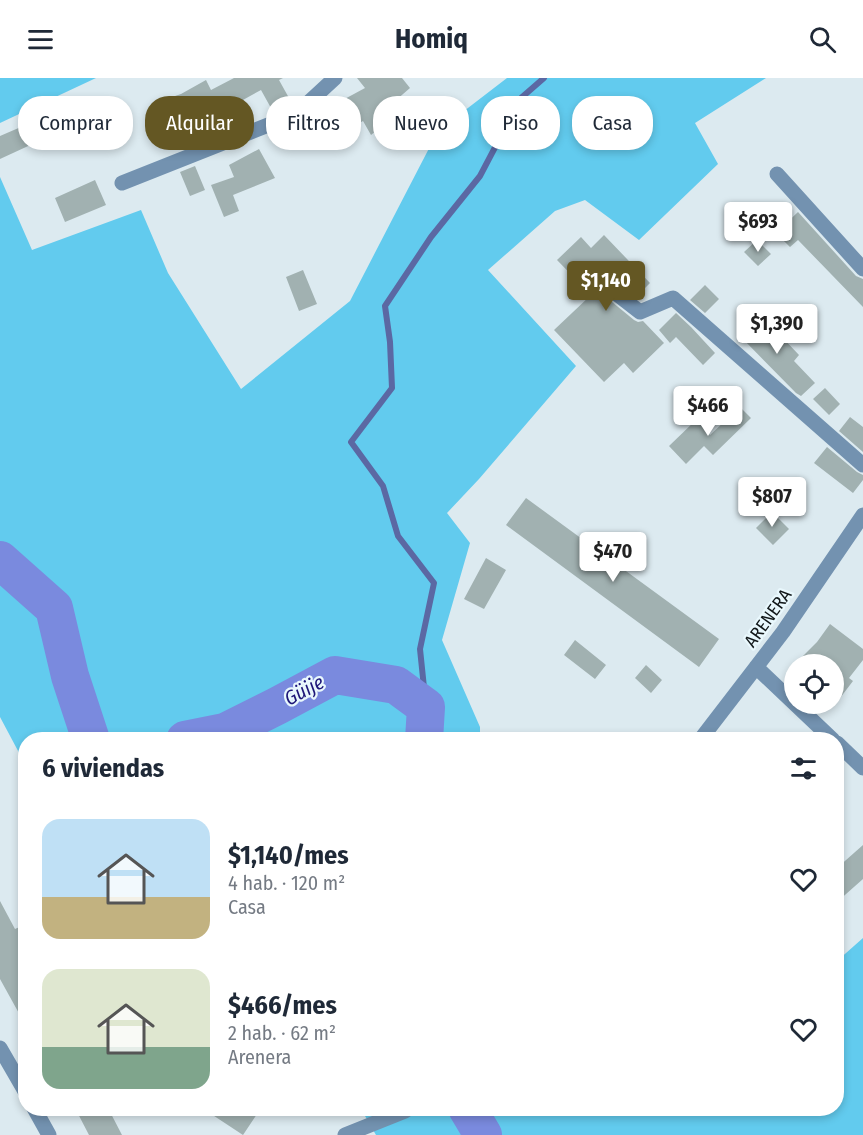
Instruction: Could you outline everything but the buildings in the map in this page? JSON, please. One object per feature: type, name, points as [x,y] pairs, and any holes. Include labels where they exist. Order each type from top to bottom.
[{"type":"street","points":[[122,183],[296,114],[335,78]]},
{"type":"street","points":[[777,174],[863,269]]},
{"type":"street","points":[[604,284],[640,312],[673,298],[863,465]]},
{"type":"street","name":"ARENERA","points":[[706,732],[860,526]]},
{"type":"street","points":[[756,667],[825,732]]},
{"type":"street","points":[[844,750],[863,768]]},
{"type":"street","points":[[0,1048],[18,1079]]},
{"type":"street","points":[[38,1116],[49,1135]]},
{"type":"street","points":[[345,1135],[392,1116]]},
{"type":"shaded area","points":[[0,78],[96,78],[58,96],[18,96],[18,115],[0,123]]},
{"type":"shaded area","points":[[507,78],[766,78],[695,123],[718,164],[639,240],[585,200],[555,211],[488,270],[576,366],[447,513],[470,543],[442,640],[480,727],[480,732],[18,732],[18,751],[0,717],[0,177],[32,250],[141,210],[168,273],[241,389],[350,301],[428,150],[469,150],[469,107],[481,98],[481,150],[560,150],[560,96],[484,96]]},
{"type":"shaded area","points":[[863,938],[863,1135],[376,1135],[365,1116],[844,1116],[844,955]]},
{"type":"waterway","points":[[426,707],[420,649],[434,583],[398,536],[383,486],[351,442],[392,388],[390,342],[385,306],[431,237],[480,176],[521,98],[544,78]]},
{"type":"waterway","name":"Güije","points":[[0,560],[54,608],[70,676],[88,732]]},
{"type":"waterway","name":"Güije","points":[[225,732],[335,675],[396,685],[426,707],[424,732]]},
{"type":"waterway","name":"Güije","points":[[472,1116],[483,1135]]}]
